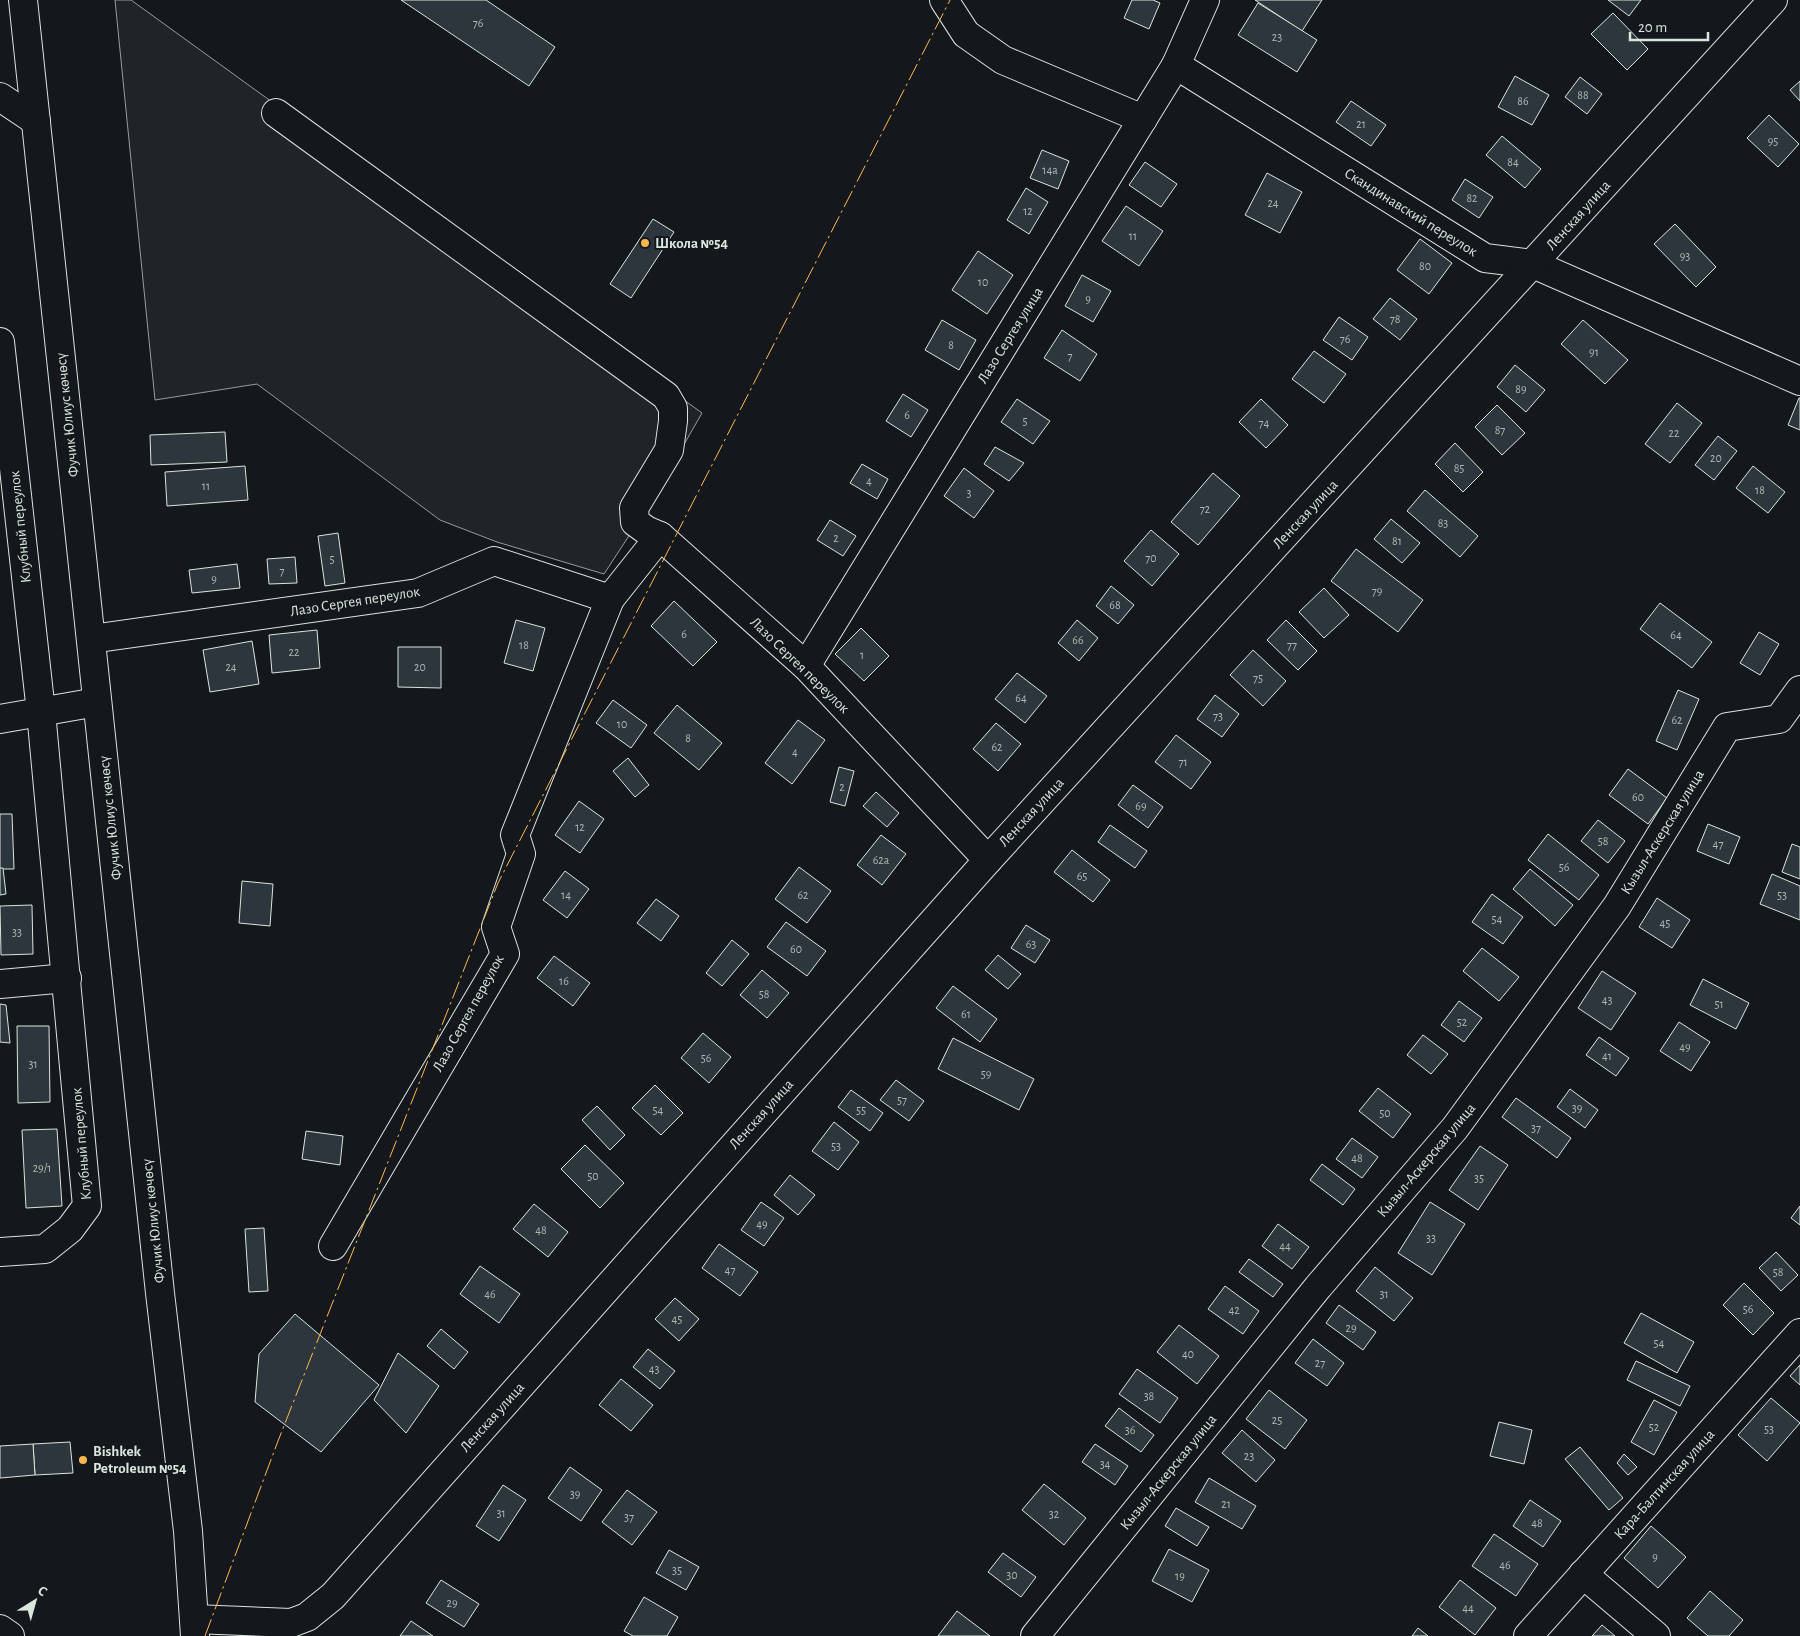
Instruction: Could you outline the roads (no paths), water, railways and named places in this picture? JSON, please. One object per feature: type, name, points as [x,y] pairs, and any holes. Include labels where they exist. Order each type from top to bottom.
[{"type":"street","name":"Фучик Юлиус көчөсү","points":[[23,0],[164,1329],[188,1531],[195,1628]]},
{"type":"street","points":[[944,0],[966,34],[1003,60],[1143,119]]},
{"type":"street","name":"Лазо Сергея улица","points":[[806,666],[1176,65],[1205,0]]},
{"type":"street","name":"Ленская улица","points":[[195,1628],[292,1629],[333,1596],[988,860],[1773,0]]},
{"type":"street","name":"Скандинавский переулок","points":[[1176,65],[1485,258],[1533,264],[1800,381]]},
{"type":"street","points":[[0,97],[36,121]]},
{"type":"street","points":[[276,114],[666,396],[673,415],[669,450],[634,508],[635,522],[646,530],[660,536]]},
{"type":"street","name":"Клубный переулок","points":[[0,342],[41,712],[87,1206],[70,1229],[45,1249],[0,1252]]},
{"type":"street","name":"Лазо Сергея переулок","points":[[333,1246],[505,954],[496,927],[521,854],[514,835],[610,599],[660,536],[806,666],[988,860]]},
{"type":"street","name":"Лазо Сергея переулок","points":[[91,639],[418,593],[494,561],[610,599]]},
{"type":"street","name":"Кызыл-Аскерская улица","points":[[1035,1636],[1318,1287],[1455,1128],[1617,906],[1727,727],[1779,719],[1800,690]]},
{"type":"street","points":[[0,719],[97,702]]},
{"type":"street","points":[[0,984],[67,978]]},
{"type":"street","name":"Кара-Балтинская улица","points":[[1528,1636],[1800,1333]]},
{"type":"street","points":[[1583,1574],[1656,1636]]},
{"type":"street","points":[[0,1630],[10,1636]]},
{"type":"place","name":"Школа №54","points":[[645,243]]},
{"type":"place","name":"Bishkek Petroleum №54","points":[[83,1460]]}]
